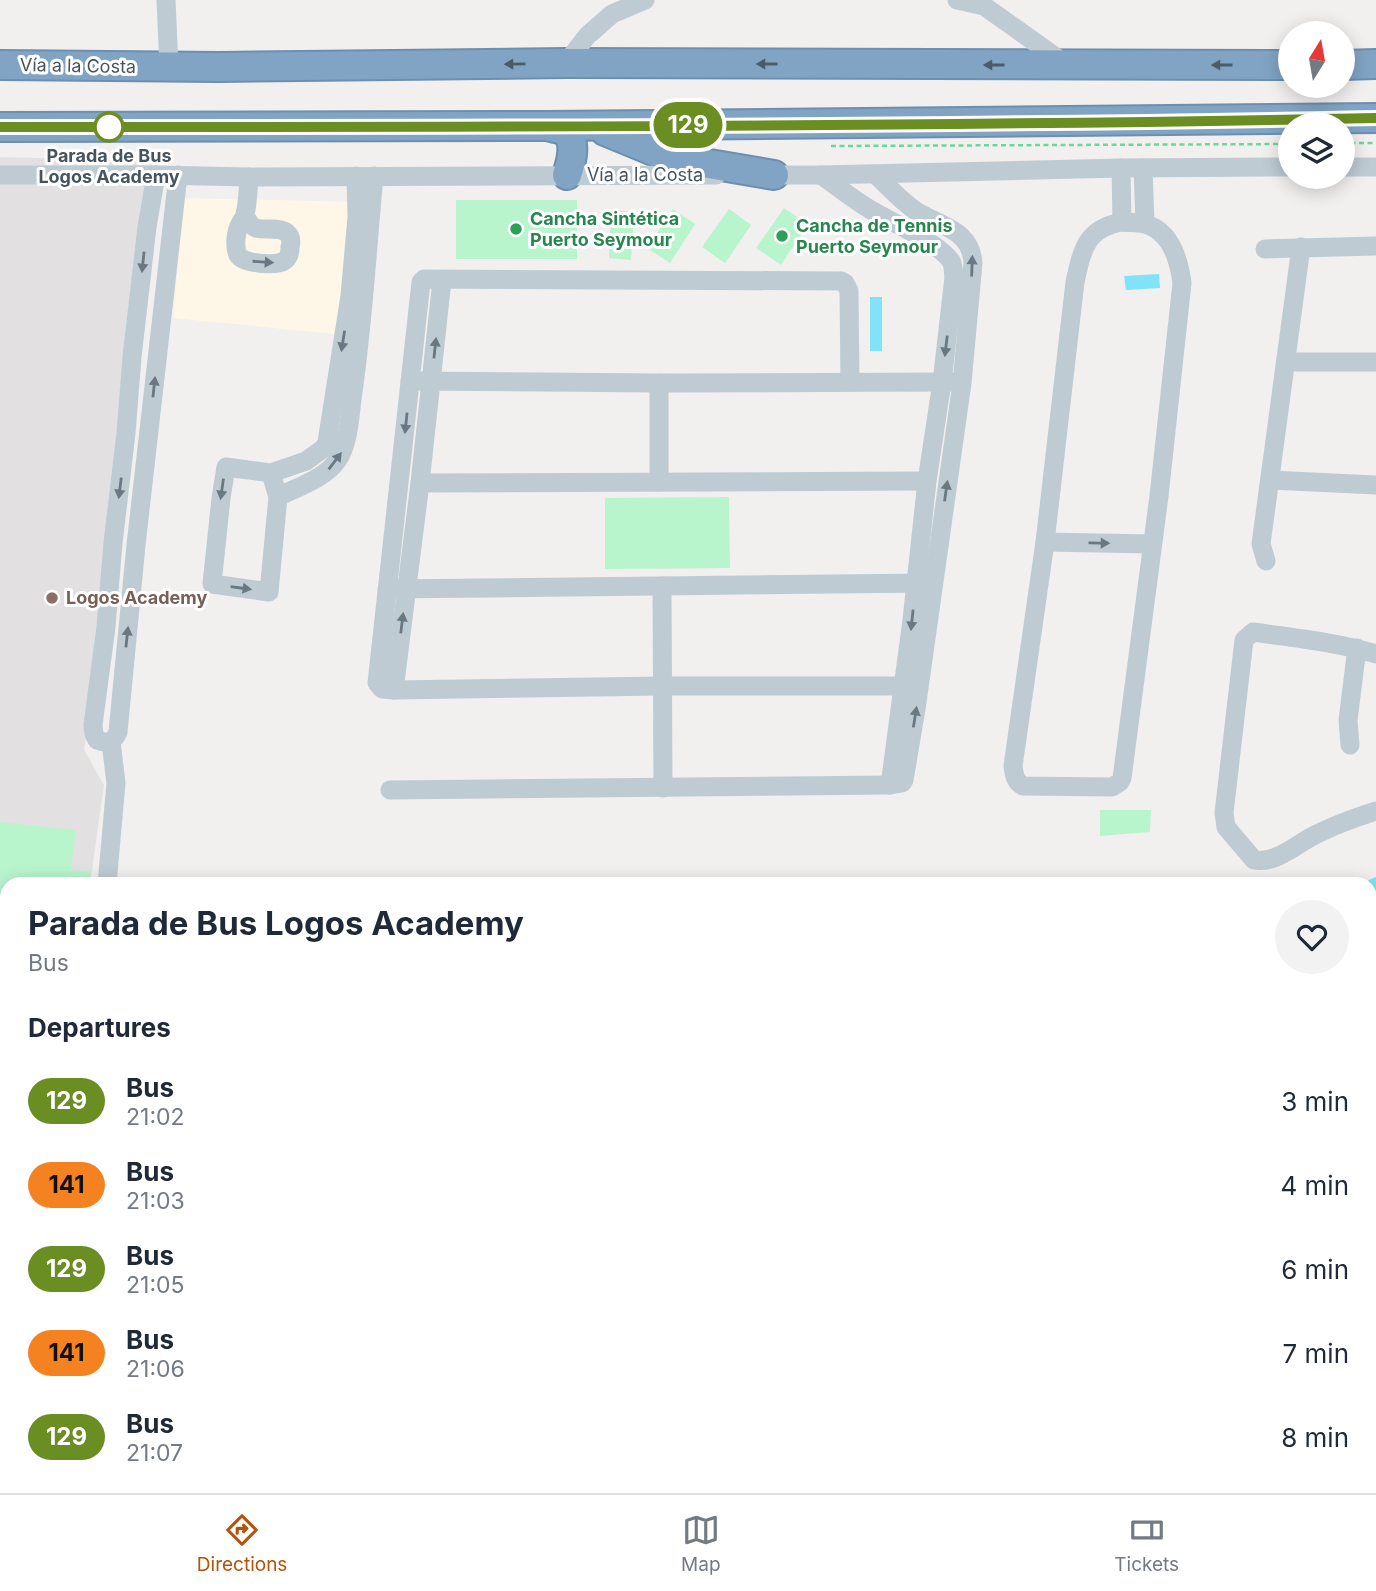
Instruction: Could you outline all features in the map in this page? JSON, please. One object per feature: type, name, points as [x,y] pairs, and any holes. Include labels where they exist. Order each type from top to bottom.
[{"type":"highway","points":[[1355,65],[1376,64]]},
{"type":"highway","name":"Vía a la Costa","points":[[0,65],[1278,65]]},
{"type":"highway","points":[[0,127],[585,126],[1376,118]]},
{"type":"highway","points":[[547,126],[564,131],[570,138],[571,161],[567,175]]},
{"type":"highway","points":[[585,126],[611,133],[668,157],[774,175]]},
{"type":"street","points":[[166,0],[169,67]]},
{"type":"street","points":[[566,64],[587,36],[612,14],[645,0]]},
{"type":"street","points":[[957,0],[982,3],[1068,66]]},
{"type":"street","name":"Vía a la Costa","points":[[0,175],[821,176],[1121,168],[1278,167]]},
{"type":"street","points":[[1355,167],[1376,167]]},
{"type":"street","points":[[1121,168],[1122,222]]},
{"type":"street","points":[[1143,168],[1145,223]]},
{"type":"street","points":[[875,174],[916,211],[954,230],[969,244],[973,262],[962,383],[924,583],[912,620],[890,785]]},
{"type":"street","points":[[156,175],[147,227],[106,627],[94,712],[94,734],[97,740],[105,743],[115,739],[118,732],[135,545],[178,176]]},
{"type":"street","points":[[271,473],[278,497],[269,592],[212,584],[226,467],[271,473],[306,461],[324,448],[327,442],[350,296],[357,217],[365,176]]},
{"type":"street","points":[[278,497],[319,477],[330,468],[337,462],[345,441],[357,367],[365,176]]},
{"type":"street","points":[[390,790],[902,783],[905,778],[924,583],[927,481],[942,382],[953,267],[941,251],[871,210],[821,176]]},
{"type":"street","points":[[245,216],[249,177]]},
{"type":"street","points":[[1122,222],[1145,223],[1167,239],[1175,251],[1182,283],[1153,544],[1120,782],[1112,786],[1023,786],[1016,779],[1013,766],[1045,541],[1079,262],[1088,242],[1101,228],[1122,222]]},
{"type":"street","points":[[147,227],[159,233],[172,229]]},
{"type":"street","points":[[1265,249],[1376,246]]},
{"type":"street","points":[[1266,561],[1261,544],[1301,247]]},
{"type":"street","points":[[397,589],[410,381],[421,282],[425,278],[841,281],[849,290],[850,382]]},
{"type":"street","points":[[442,280],[420,483],[377,685],[382,689],[394,690],[904,686]]},
{"type":"street","points":[[1286,362],[1376,362]]},
{"type":"street","points":[[410,381],[962,383]]},
{"type":"street","points":[[659,383],[659,482]]},
{"type":"street","points":[[126,433],[149,435]]},
{"type":"street","points":[[1270,480],[1376,485]]},
{"type":"street","points":[[420,483],[927,481]]},
{"type":"street","points":[[1045,541],[1153,544]]},
{"type":"street","points":[[113,543],[135,545]]},
{"type":"street","points":[[397,589],[924,583]]},
{"type":"street","points":[[662,586],[663,788]]},
{"type":"street","points":[[1376,654],[1357,648],[1253,632],[1244,640],[1224,813],[1226,827],[1254,860],[1263,862],[1317,833],[1376,811]]},
{"type":"street","points":[[1350,745],[1348,720],[1357,648]]},
{"type":"street","points":[[94,712],[120,715]]},
{"type":"street","points":[[108,877],[116,783],[111,742]]},
{"type":"path","points":[[1355,143],[1376,143]]},
{"type":"path","points":[[822,146],[1278,144]]},
{"type":"shaded area","name":"Logos Academy","points":[[0,157],[158,161],[125,447],[84,750],[104,785],[91,877],[0,877]]},
{"type":"shaded area","points":[[184,198],[357,202],[343,335],[173,318]]},
{"type":"green space","name":"Cancha Sintética Puerto Seymour","points":[[456,200],[577,200],[577,259],[456,259]]},
{"type":"green space","name":"Cancha de Tennis Puerto Seymour","points":[[784,208],[808,224],[781,265],[756,248]]},
{"type":"green space","points":[[673,209],[695,224],[670,263],[647,248]]},
{"type":"green space","points":[[729,209],[751,225],[725,263],[702,247]]},
{"type":"green space","points":[[611,210],[634,212],[631,260],[609,258]]},
{"type":"green space","points":[[729,497],[730,568],[605,569],[605,498]]},
{"type":"green space","points":[[1100,810],[1151,810],[1150,832],[1100,836]]},
{"type":"green space","points":[[0,822],[76,830],[71,870],[91,872],[91,877],[0,877]]},
{"type":"water","points":[[1159,274],[1160,288],[1126,290],[1124,276]]},
{"type":"water","points":[[870,297],[882,297],[882,351],[870,351]]},
{"type":"bus line","name":"129","points":[[0,127],[547,126],[1376,118]]},
{"type":"place","name":"Parada de Bus Logos Academy","points":[[109,127]]},
{"type":"place","name":"Cancha Sintética Puerto Seymour","points":[[516,229]]},
{"type":"place","name":"Cancha de Tennis Puerto Seymour","points":[[782,236]]},
{"type":"place","name":"Logos Academy","points":[[52,598]]}]
